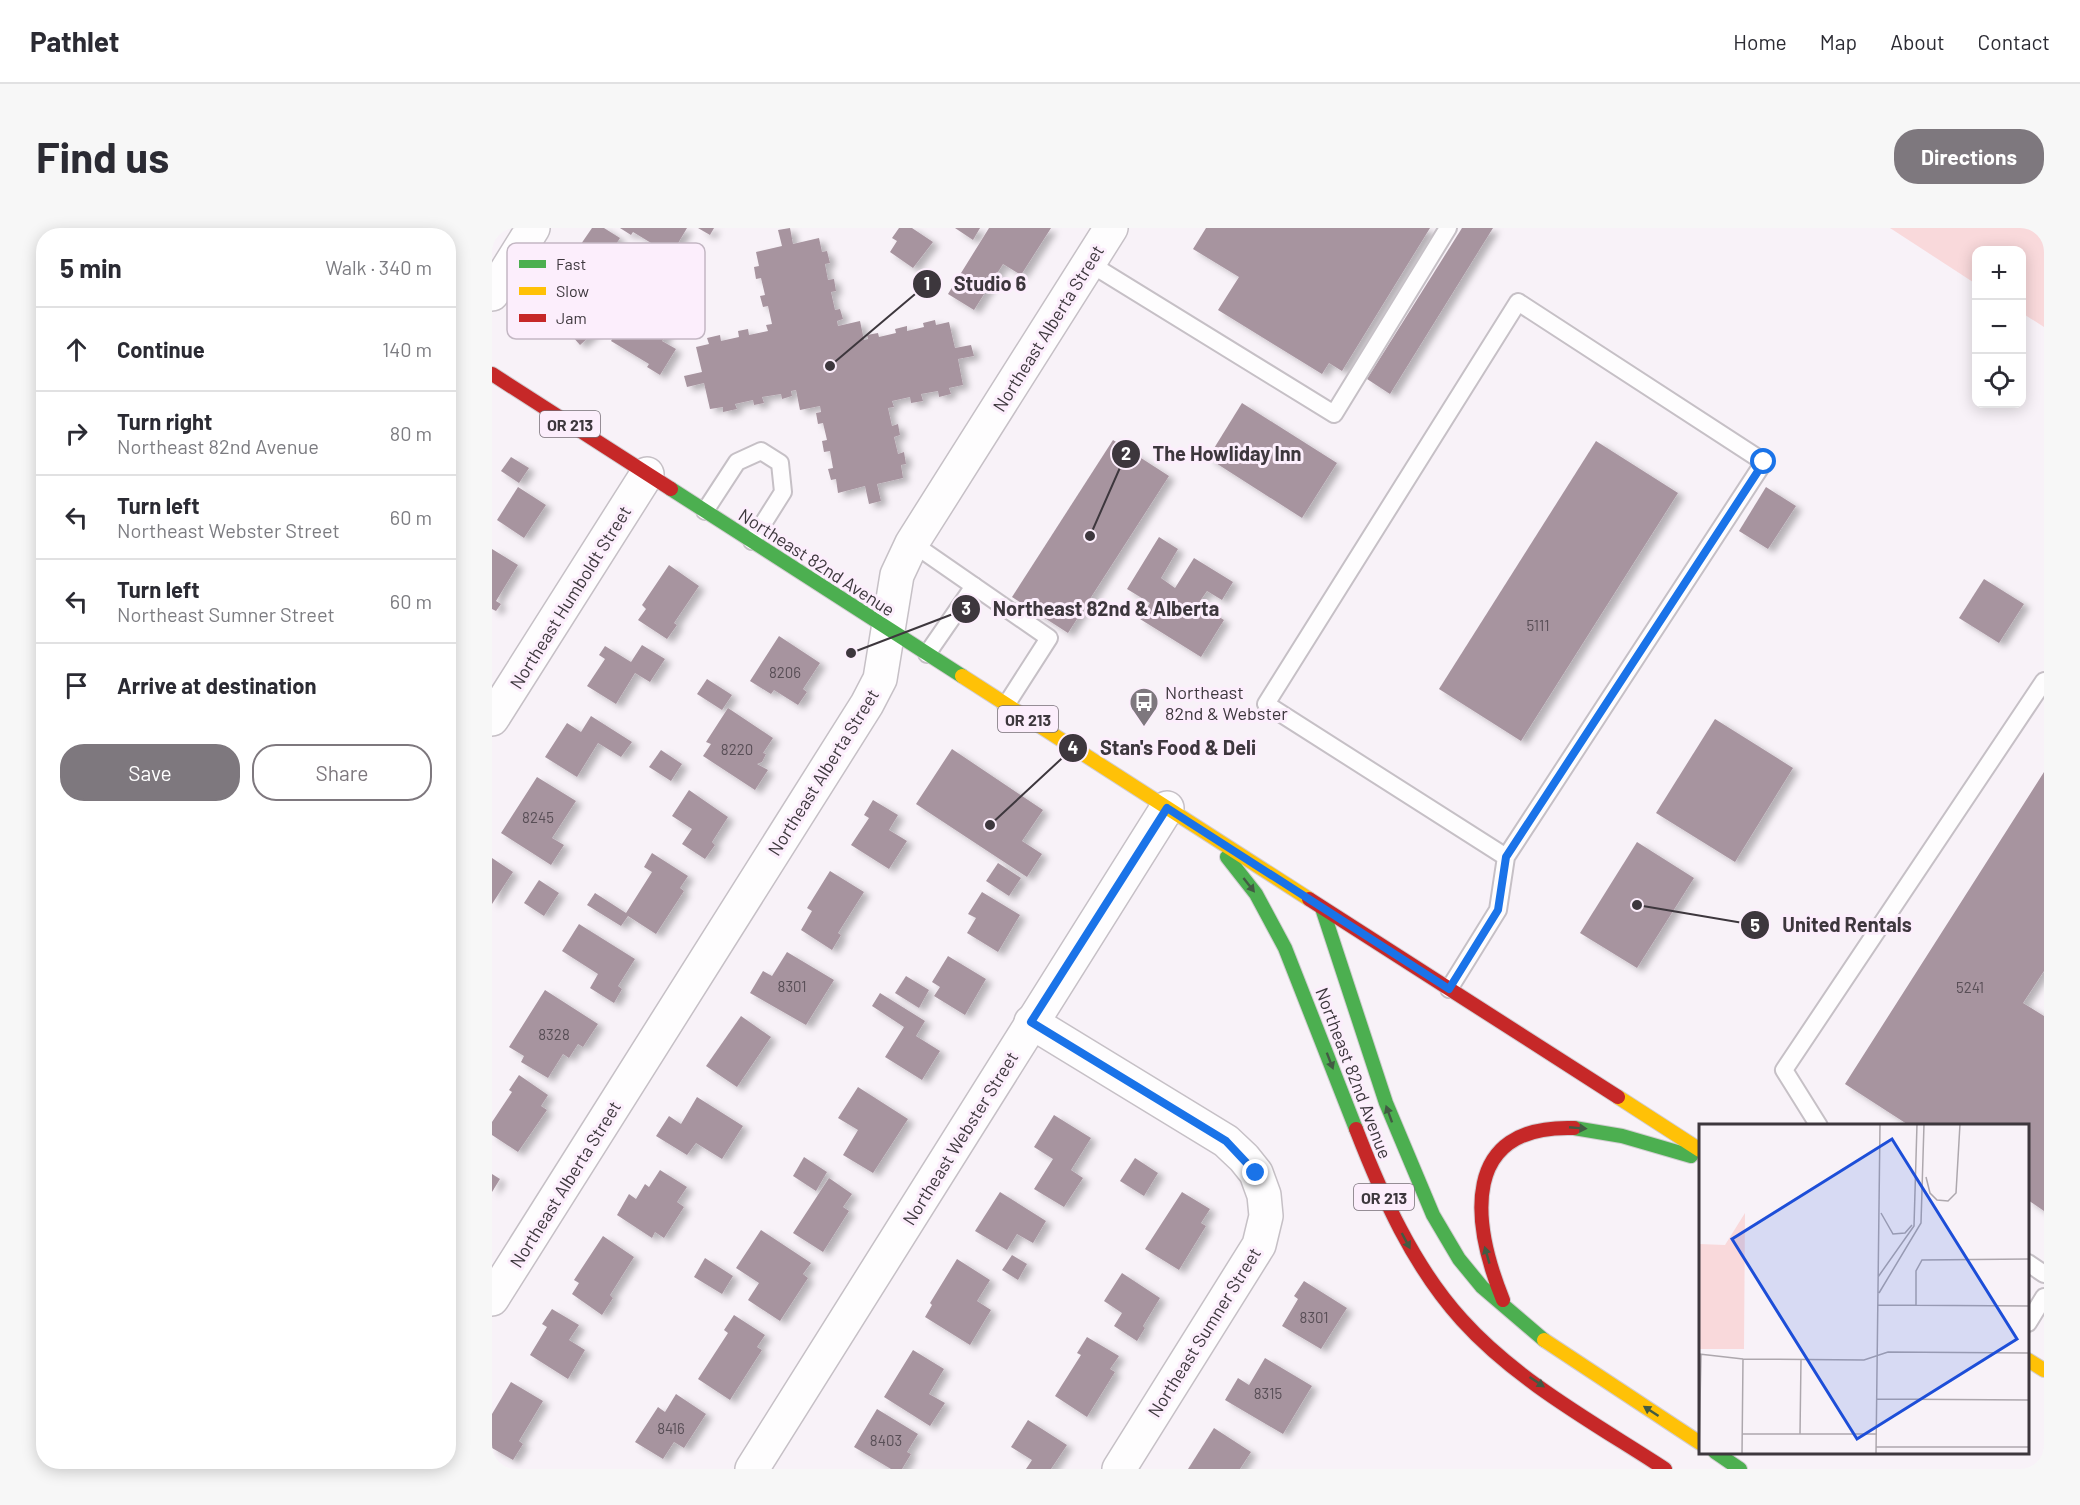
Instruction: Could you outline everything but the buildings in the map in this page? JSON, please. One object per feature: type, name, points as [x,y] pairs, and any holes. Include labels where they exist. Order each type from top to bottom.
[{"type":"main road","name":"Northeast 82nd Avenue","points":[[492,374],[1699,1149]]},
{"type":"main road","name":"Northeast 82nd Avenue","points":[[1213,838],[1258,898],[1284,945],[1371,1168],[1407,1244],[1441,1296],[1477,1336],[1517,1369],[1665,1469]]},
{"type":"main road","name":"Northeast 82nd Avenue","points":[[1323,908],[1378,1082],[1430,1214],[1457,1257],[1506,1311],[1574,1361],[1699,1442]]},
{"type":"main road","points":[[1506,1311],[1481,1232],[1479,1213],[1488,1172],[1496,1155],[1508,1142],[1526,1132],[1546,1127],[1578,1127],[1699,1157]]},
{"type":"main road","points":[[2029,1361],[2044,1370]]},
{"type":"main road","points":[[1717,1454],[1740,1469]]},
{"type":"street","points":[[524,243],[533,228]]},
{"type":"street","name":"Northeast Alberta Street","points":[[492,1299],[867,704],[880,679],[890,630],[897,575],[912,543],[1111,228]]},
{"type":"street","points":[[492,294],[507,270]]},
{"type":"street","name":"Northeast Humboldt Street","points":[[492,719],[647,474]]},
{"type":"street","name":"Northeast Webster Street","points":[[752,1469],[1167,808]]},
{"type":"street","name":"Northeast Sumner Street","points":[[1031,1022],[1226,1141],[1256,1173],[1264,1195],[1266,1216],[1259,1245],[1119,1469]]},
{"type":"lane","points":[[1089,263],[1334,414],[1448,228]]},
{"type":"lane","points":[[1449,989],[1498,910],[1506,857],[1764,462],[1518,302],[1266,704],[1506,857]]},
{"type":"lane","points":[[705,511],[736,462],[761,451],[780,463],[783,492],[752,541]]},
{"type":"lane","points":[[912,543],[1049,638],[1006,705]]},
{"type":"lane","points":[[927,654],[974,586]]},
{"type":"lane","points":[[1818,1124],[1784,1070],[2042,687]]},
{"type":"lane","points":[[2029,1264],[2044,1274]]},
{"type":"lane","points":[[2029,1321],[2044,1297]]},
{"type":"shaded area","points":[[1890,228],[2044,228],[2044,327],[2026,316],[2026,246],[1972,246],[1972,281]]},
{"type":"traffic: fast","points":[[671,489],[962,676]]},
{"type":"traffic: fast","points":[[1227,857],[1256,894],[1285,948],[1356,1129]]},
{"type":"traffic: fast","points":[[1322,908],[1386,1103],[1433,1215],[1459,1259],[1482,1287],[1544,1340]]},
{"type":"traffic: fast","points":[[1574,1128],[1622,1136],[1691,1156]]},
{"type":"traffic: fast","points":[[1718,1454],[1740,1469]]},
{"type":"traffic: slow","points":[[962,676],[1309,899]]},
{"type":"traffic: slow","points":[[1618,1097],[1699,1149]]},
{"type":"traffic: slow","points":[[1544,1340],[1699,1442]]},
{"type":"traffic: slow","points":[[2029,1361],[2044,1370]]},
{"type":"traffic: jam","points":[[492,374],[671,489]]},
{"type":"traffic: jam","points":[[1309,899],[1618,1097]]},
{"type":"traffic: jam","points":[[1503,1300],[1492,1270],[1485,1240],[1482,1211],[1484,1184],[1493,1160],[1510,1142],[1537,1131],[1574,1128]]},
{"type":"traffic: jam","points":[[1356,1129],[1400,1229],[1428,1277],[1462,1320],[1484,1342],[1533,1383],[1665,1469]]},
{"type":"place","name":"Studio 6","points":[[830,366]]},
{"type":"place","name":"The Howliday Inn","points":[[1090,536]]},
{"type":"place","name":"Northeast 82nd & Alberta","points":[[851,653]]},
{"type":"place","name":"Northeast 82nd & Webster","points":[[1144,728]]},
{"type":"place","name":"Stan's Food & Deli","points":[[990,825]]},
{"type":"place","name":"United Rentals","points":[[1637,905]]},
{"type":"route","points":[[1256,1173],[1226,1141],[1031,1022],[1167,808],[1449,989],[1498,910],[1506,857],[1764,462]]}]
